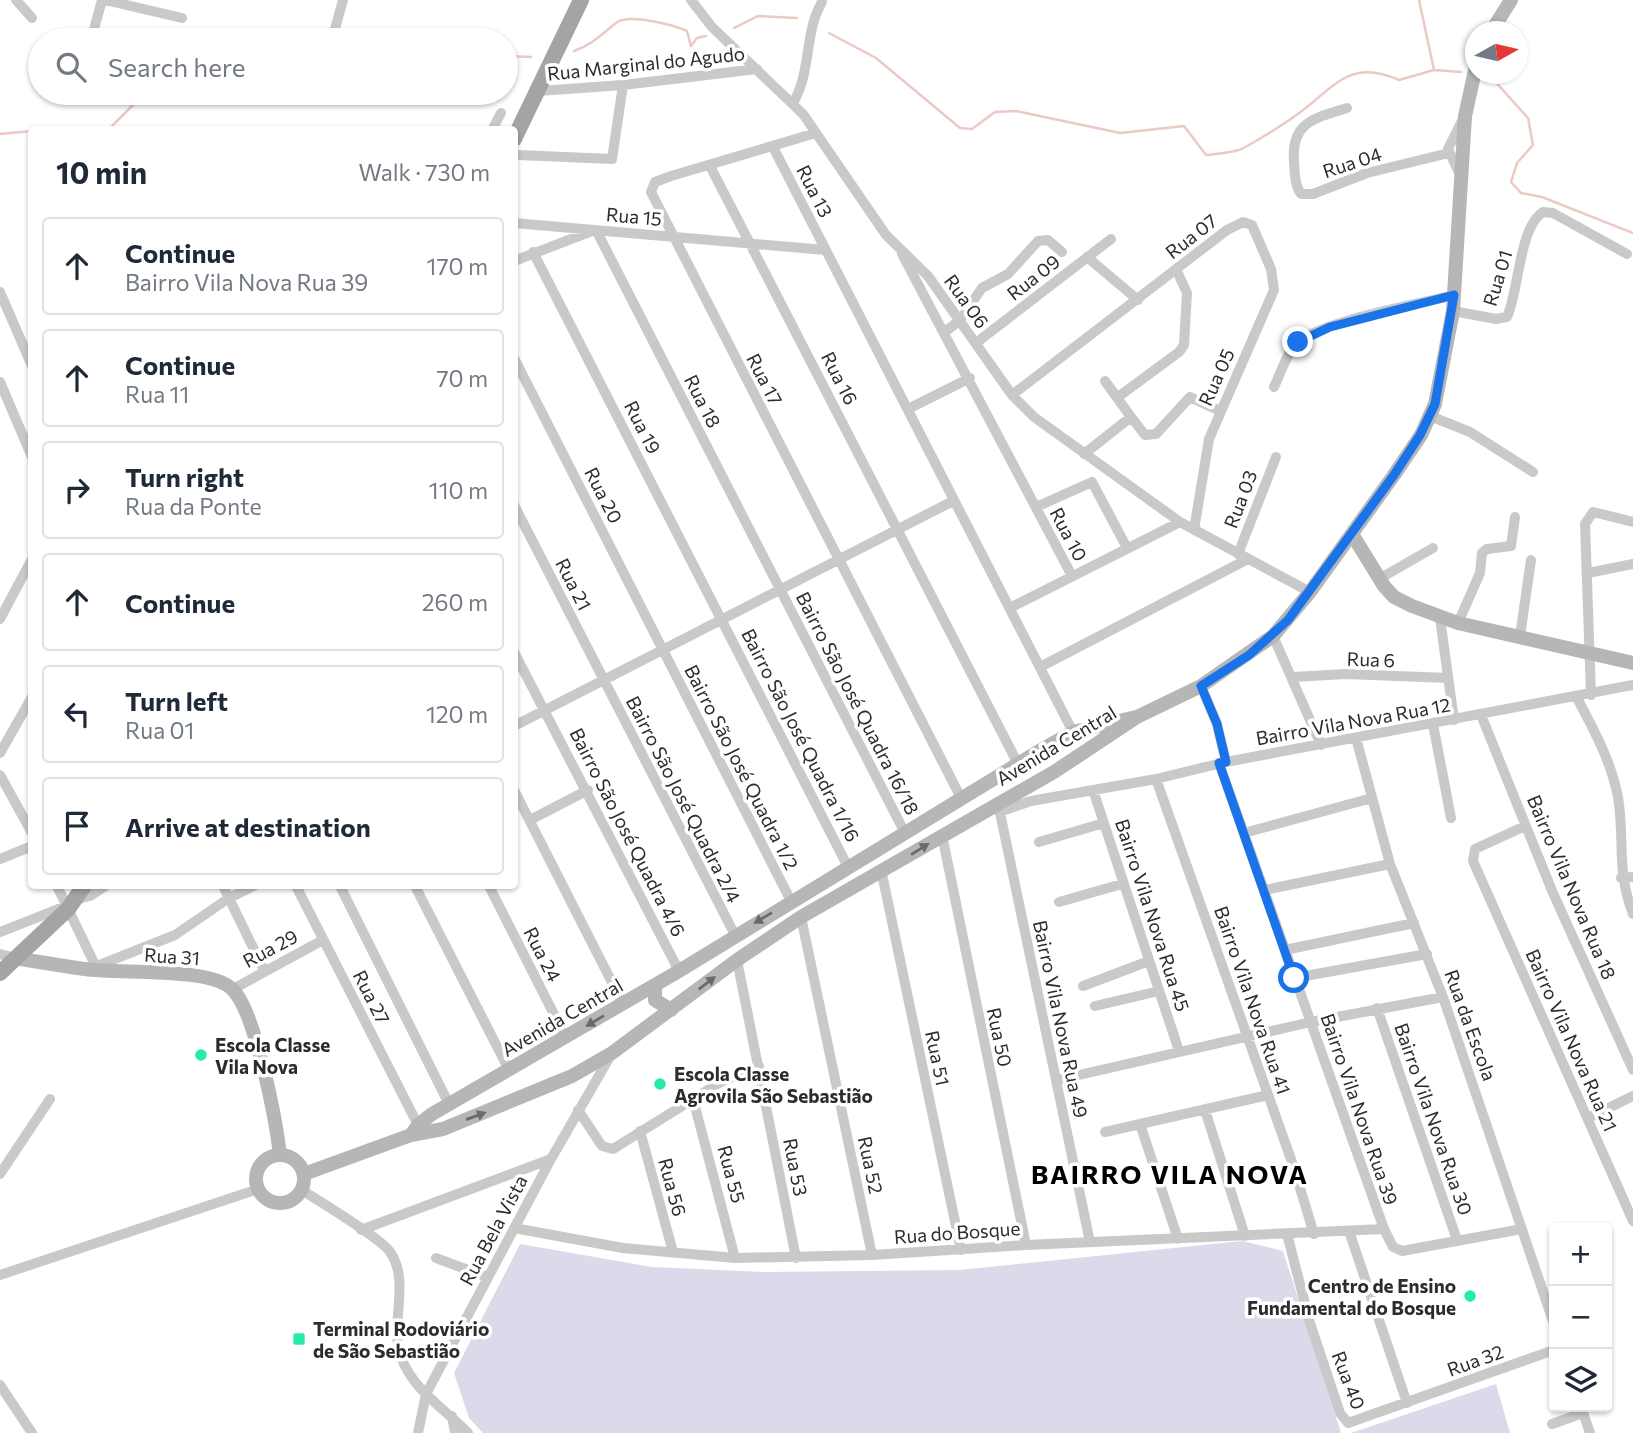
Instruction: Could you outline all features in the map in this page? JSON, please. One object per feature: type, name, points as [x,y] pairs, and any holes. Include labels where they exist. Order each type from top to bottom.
[{"type":"main road","points":[[518,144],[539,91],[581,0]]},
{"type":"main road","points":[[573,22],[588,0]]},
{"type":"main road","points":[[0,973],[73,900]]},
{"type":"street","points":[[16,0],[32,18]]},
{"type":"street","points":[[95,28],[103,0],[181,18]]},
{"type":"street","points":[[335,28],[343,0]]},
{"type":"street","name":"Rua 06","points":[[691,0],[712,27],[793,103],[886,235],[915,261],[1012,395],[1049,430],[1180,522],[1310,592]]},
{"type":"street","points":[[1498,21],[1511,0]]},
{"type":"street","points":[[793,103],[804,83],[816,17],[822,2]]},
{"type":"street","name":"Rua Marginal do Agudo","points":[[539,91],[622,85],[757,69]]},
{"type":"street","points":[[1136,717],[1201,686],[1273,636],[1310,592],[1352,534],[1394,475],[1430,416],[1443,372],[1453,311],[1465,116],[1471,84]]},
{"type":"street","points":[[518,147],[612,159],[622,85]]},
{"type":"street","name":"Rua 04","points":[[1347,107],[1312,120],[1299,133],[1293,152],[1297,186],[1301,194],[1312,194],[1367,173],[1449,153]]},
{"type":"street","points":[[494,126],[501,113]]},
{"type":"street","points":[[1461,177],[1449,153],[1450,140],[1465,116]]},
{"type":"street","points":[[710,166],[816,133]]},
{"type":"street","name":"Rua 13","points":[[773,147],[1073,732]]},
{"type":"street","name":"Rua 17","points":[[710,166],[655,182],[652,192],[672,237],[961,798]]},
{"type":"street","name":"Rua 16","points":[[710,166],[1017,764]]},
{"type":"street","name":"Rua 01","points":[[1453,311],[1496,319],[1507,317],[1533,224],[1540,214],[1553,213],[1627,254]]},
{"type":"street","name":"Rua 07","points":[[1012,395],[1227,230],[1242,222],[1252,225],[1261,243]]},
{"type":"street","name":"Rua 15","points":[[518,223],[825,250]]},
{"type":"street","points":[[518,259],[596,230]]},
{"type":"street","name":"Rua 18","points":[[596,230],[779,589]]},
{"type":"street","name":"Rua 09","points":[[976,343],[1111,239]]},
{"type":"street","points":[[945,332],[960,320],[982,288],[1009,274],[1038,241],[1048,240],[1062,252]]},
{"type":"street","name":"Rua 05","points":[[1194,530],[1204,464],[1220,411],[1274,290],[1273,278],[1261,243]]},
{"type":"street","points":[[901,250],[970,378],[908,410]]},
{"type":"street","name":"Rua 19","points":[[533,252],[722,618]]},
{"type":"street","points":[[1087,257],[1138,300]]},
{"type":"street","points":[[1118,397],[1184,345],[1187,292],[1176,269]]},
{"type":"street","points":[[0,292],[28,357]]},
{"type":"street","name":"Rua 01","points":[[1275,387],[1290,354],[1304,338],[1330,327],[1454,295]]},
{"type":"street","name":"Rua 20","points":[[518,366],[662,648]]},
{"type":"street","name":"Rua 10","points":[[970,378],[1072,576]]},
{"type":"street","points":[[1105,381],[1142,432],[1150,436],[1160,431],[1190,397],[1220,411]]},
{"type":"street","points":[[1,388],[28,448]]},
{"type":"street","points":[[1430,416],[1470,432],[1533,472]]},
{"type":"street","points":[[1084,454],[1131,417]]},
{"type":"street","name":"Rua 03","points":[[1243,557],[1276,457]]},
{"type":"street","points":[[1036,507],[1092,482],[1127,548]]},
{"type":"street","points":[[518,724],[603,678],[953,501]]},
{"type":"street","points":[[1591,695],[1587,653],[1588,573],[1584,530],[1588,515],[1595,512],[1633,522]]},
{"type":"street","name":"Rua 21","points":[[518,513],[603,678]]},
{"type":"street","points":[[1458,623],[1480,573],[1482,556],[1487,549],[1511,546],[1515,517]]},
{"type":"street","points":[[1010,608],[1180,522]]},
{"type":"street","points":[[1352,534],[1379,579],[1400,601],[1458,623],[1633,663]]},
{"type":"street","points":[[1379,579],[1433,548]]},
{"type":"street","points":[[1040,667],[1243,557]]},
{"type":"street","points":[[1520,636],[1531,560]]},
{"type":"street","points":[[1588,573],[1633,564]]},
{"type":"street","points":[[0,619],[28,566]]},
{"type":"street","name":"Bairro São José Quadra 16/18","points":[[779,589],[905,833]]},
{"type":"street","name":"Bairro São José Quadra 1/16","points":[[722,618],[848,867]]},
{"type":"street","points":[[1440,618],[1454,720]]},
{"type":"street","points":[[1273,636],[1321,745]]},
{"type":"street","name":"Bairro São José Quadra 1/2","points":[[662,648],[791,901]]},
{"type":"street","name":"Bairro São José Quadra 4/6","points":[[518,660],[680,971]]},
{"type":"street","name":"Rua 6","points":[[1293,677],[1346,674],[1448,678]]},
{"type":"street","name":"Bairro São José Quadra 2/4","points":[[603,678],[735,935]]},
{"type":"street","name":"Bairro Vila Nova Rua 12","points":[[999,807],[1156,779],[1223,762],[1577,698],[1633,685]]},
{"type":"street","name":"Bairro Vila Nova Rua 39","points":[[1201,686],[1217,724],[1223,762],[1244,833],[1384,1229]]},
{"type":"street","points":[[1577,698],[1606,755],[1618,797],[1621,878],[1633,914]]},
{"type":"street","points":[[0,753],[28,704]]},
{"type":"street","name":"Bairro Vila Nova Rua 18","points":[[1481,715],[1525,826],[1632,1063]]},
{"type":"street","name":"Avenida Central","points":[[304,1174],[414,1130],[449,1104],[680,971],[735,935],[1073,732],[1136,717]]},
{"type":"street","name":"Avenida Central","points":[[414,1130],[443,1129],[509,1104],[606,1056],[737,960],[800,918],[882,874],[942,835],[999,807],[1136,717]]},
{"type":"street","points":[[1433,724],[1451,818]]},
{"type":"street","name":"Rua da Escola","points":[[1356,738],[1390,864],[1443,997],[1549,1309]]},
{"type":"street","points":[[1041,750],[1054,772]]},
{"type":"street","points":[[0,778],[28,819]]},
{"type":"street","name":"Bairro Vila Nova Rua 41","points":[[1156,779],[1248,1036],[1314,1234]]},
{"type":"street","points":[[530,820],[588,790]]},
{"type":"street","name":"Bairro Vila Nova Rua 45","points":[[1093,790],[1179,1051]]},
{"type":"street","points":[[1244,833],[1372,797]]},
{"type":"street","points":[[518,798],[623,1004]]},
{"type":"street","name":"Bairro Vila Nova Rua 49","points":[[999,807],[1090,1242]]},
{"type":"street","points":[[1039,842],[1104,823]]},
{"type":"street","name":"Bairro Vila Nova Rua 21","points":[[1525,826],[1479,847],[1472,854],[1475,868],[1633,1221]]},
{"type":"street","name":"Rua 50","points":[[942,835],[1026,1245]]},
{"type":"street","points":[[0,859],[28,848]]},
{"type":"street","points":[[1265,890],[1390,864]]},
{"type":"street","name":"Rua 51","points":[[882,874],[961,1250]]},
{"type":"street","points":[[1621,878],[1633,877]]},
{"type":"street","points":[[1059,902],[1122,884]]},
{"type":"street","points":[[0,932],[73,900],[90,896],[100,889]]},
{"type":"street","points":[[224,889],[264,970]]},
{"type":"street","points":[[73,900],[90,968],[176,935],[229,898],[248,889]]},
{"type":"street","name":"Rua 27","points":[[298,889],[414,1130]]},
{"type":"street","points":[[342,889],[449,1104]]},
{"type":"street","points":[[417,889],[509,1070]]},
{"type":"street","name":"Rua 24","points":[[491,889],[566,1038]]},
{"type":"street","name":"Rua 52","points":[[800,918],[872,1255]]},
{"type":"street","points":[[1285,950],[1414,923]]},
{"type":"street","name":"Rua 29","points":[[233,989],[324,940]]},
{"type":"street","points":[[0,954],[16,958]]},
{"type":"street","points":[[1294,978],[1427,954]]},
{"type":"street","name":"Rua 31","points":[[16,958],[90,968],[211,978],[233,989]]},
{"type":"street","name":"Rua 53","points":[[737,960],[796,1258]]},
{"type":"street","points":[[1083,986],[1149,961]]},
{"type":"street","points":[[655,985],[655,1000],[671,1010]]},
{"type":"street","points":[[233,989],[250,1023],[273,1112],[280,1155]]},
{"type":"street","points":[[1095,1006],[1159,991]]},
{"type":"street","points":[[641,993],[653,1004],[657,1020]]},
{"type":"street","points":[[1057,1080],[1311,1022],[1443,997]]},
{"type":"street","name":"Bairro Vila Nova Rua 30","points":[[1377,1008],[1457,1240]]},
{"type":"street","name":"Rua Bela Vista","points":[[418,1433],[426,1394],[487,1277],[594,1084],[606,1056]]},
{"type":"street","points":[[578,1110],[599,1143],[606,1149],[617,1147],[719,1083],[759,1066]]},
{"type":"street","points":[[1105,1132],[1268,1095]]},
{"type":"street","points":[[1588,1118],[1633,1096]]},
{"type":"street","points":[[0,1174],[50,1099]]},
{"type":"street","name":"Rua 55","points":[[693,1099],[735,1258]]},
{"type":"street","points":[[1205,1110],[1245,1236]]},
{"type":"street","points":[[1140,1124],[1178,1239]]},
{"type":"street","name":"Rua 56","points":[[639,1131],[673,1252]]},
{"type":"street","points":[[280,1155],[296,1160],[304,1174],[302,1190],[292,1201],[276,1204],[265,1199],[258,1189],[256,1174],[268,1158],[280,1155]]},
{"type":"street","points":[[360,1230],[468,1193],[551,1159]]},
{"type":"street","points":[[0,1275],[258,1189]]},
{"type":"street","points":[[302,1190],[384,1245],[394,1259],[399,1282],[398,1348],[413,1382],[468,1433]]},
{"type":"street","name":"Rua do Bosque","points":[[514,1228],[624,1248],[735,1258],[872,1255],[1026,1245],[1384,1229]]},
{"type":"street","points":[[1384,1229],[1393,1247],[1402,1251],[1522,1229]]},
{"type":"street","points":[[1349,1231],[1407,1403]]},
{"type":"street","name":"Rua 40","points":[[1287,1234],[1310,1323],[1343,1420],[1354,1423],[1407,1403]]},
{"type":"street","points":[[436,1258],[487,1277]]},
{"type":"street","name":"Rua 32","points":[[1407,1403],[1549,1352]]},
{"type":"street","points":[[0,1385],[32,1433]]},
{"type":"street","points":[[1552,1424],[1578,1412]]},
{"type":"street","points":[[1583,1412],[1590,1433]]},
{"type":"street","points":[[451,1416],[455,1433]]},
{"type":"shaded area","points":[[1242,1241],[1283,1251],[1341,1433],[483,1433],[469,1418],[454,1373],[520,1244],[652,1267],[765,1272],[959,1270]]},
{"type":"shaded area","points":[[1496,1384],[1510,1433],[1351,1433]]},
{"type":"waterway","points":[[1419,0],[1434,70]]},
{"type":"waterway","points":[[734,28],[758,16],[797,18]]},
{"type":"waterway","points":[[574,51],[592,42],[616,23],[630,19],[662,23],[687,31],[691,46],[697,38],[706,36]]},
{"type":"waterway","points":[[829,33],[876,58],[960,128],[972,129],[995,112],[1016,111],[1120,133],[1184,126],[1206,155],[1235,151],[1250,145],[1353,74],[1366,72],[1399,80],[1434,70],[1461,72]]},
{"type":"waterway","points":[[518,56],[531,57]]},
{"type":"waterway","points":[[1497,84],[1528,118],[1533,145],[1517,163],[1511,182],[1521,193],[1542,197],[1633,233]]},
{"type":"waterway","points":[[112,126],[133,105]]},
{"type":"waterway","points":[[0,134],[28,131]]},
{"type":"place","name":"Escola Classe Vila Nova","points":[[201,1055]]},
{"type":"place","name":"Escola Classe Agrovila São Sebastião","points":[[660,1084]]},
{"type":"place","name":"Centro de Ensino Fundamental do Bosque","points":[[1470,1296]]},
{"type":"place","name":"Terminal Rodoviário de São Sebastião","points":[[299,1339]]},
{"type":"district","name":"BAIRRO VILA NOVA","points":[[1170,1173]]},
{"type":"route","points":[[1294,978],[1219,763],[1226,762],[1217,724],[1201,686],[1249,655],[1288,620],[1420,435],[1435,404],[1443,372],[1454,295],[1330,327],[1298,342]]}]
